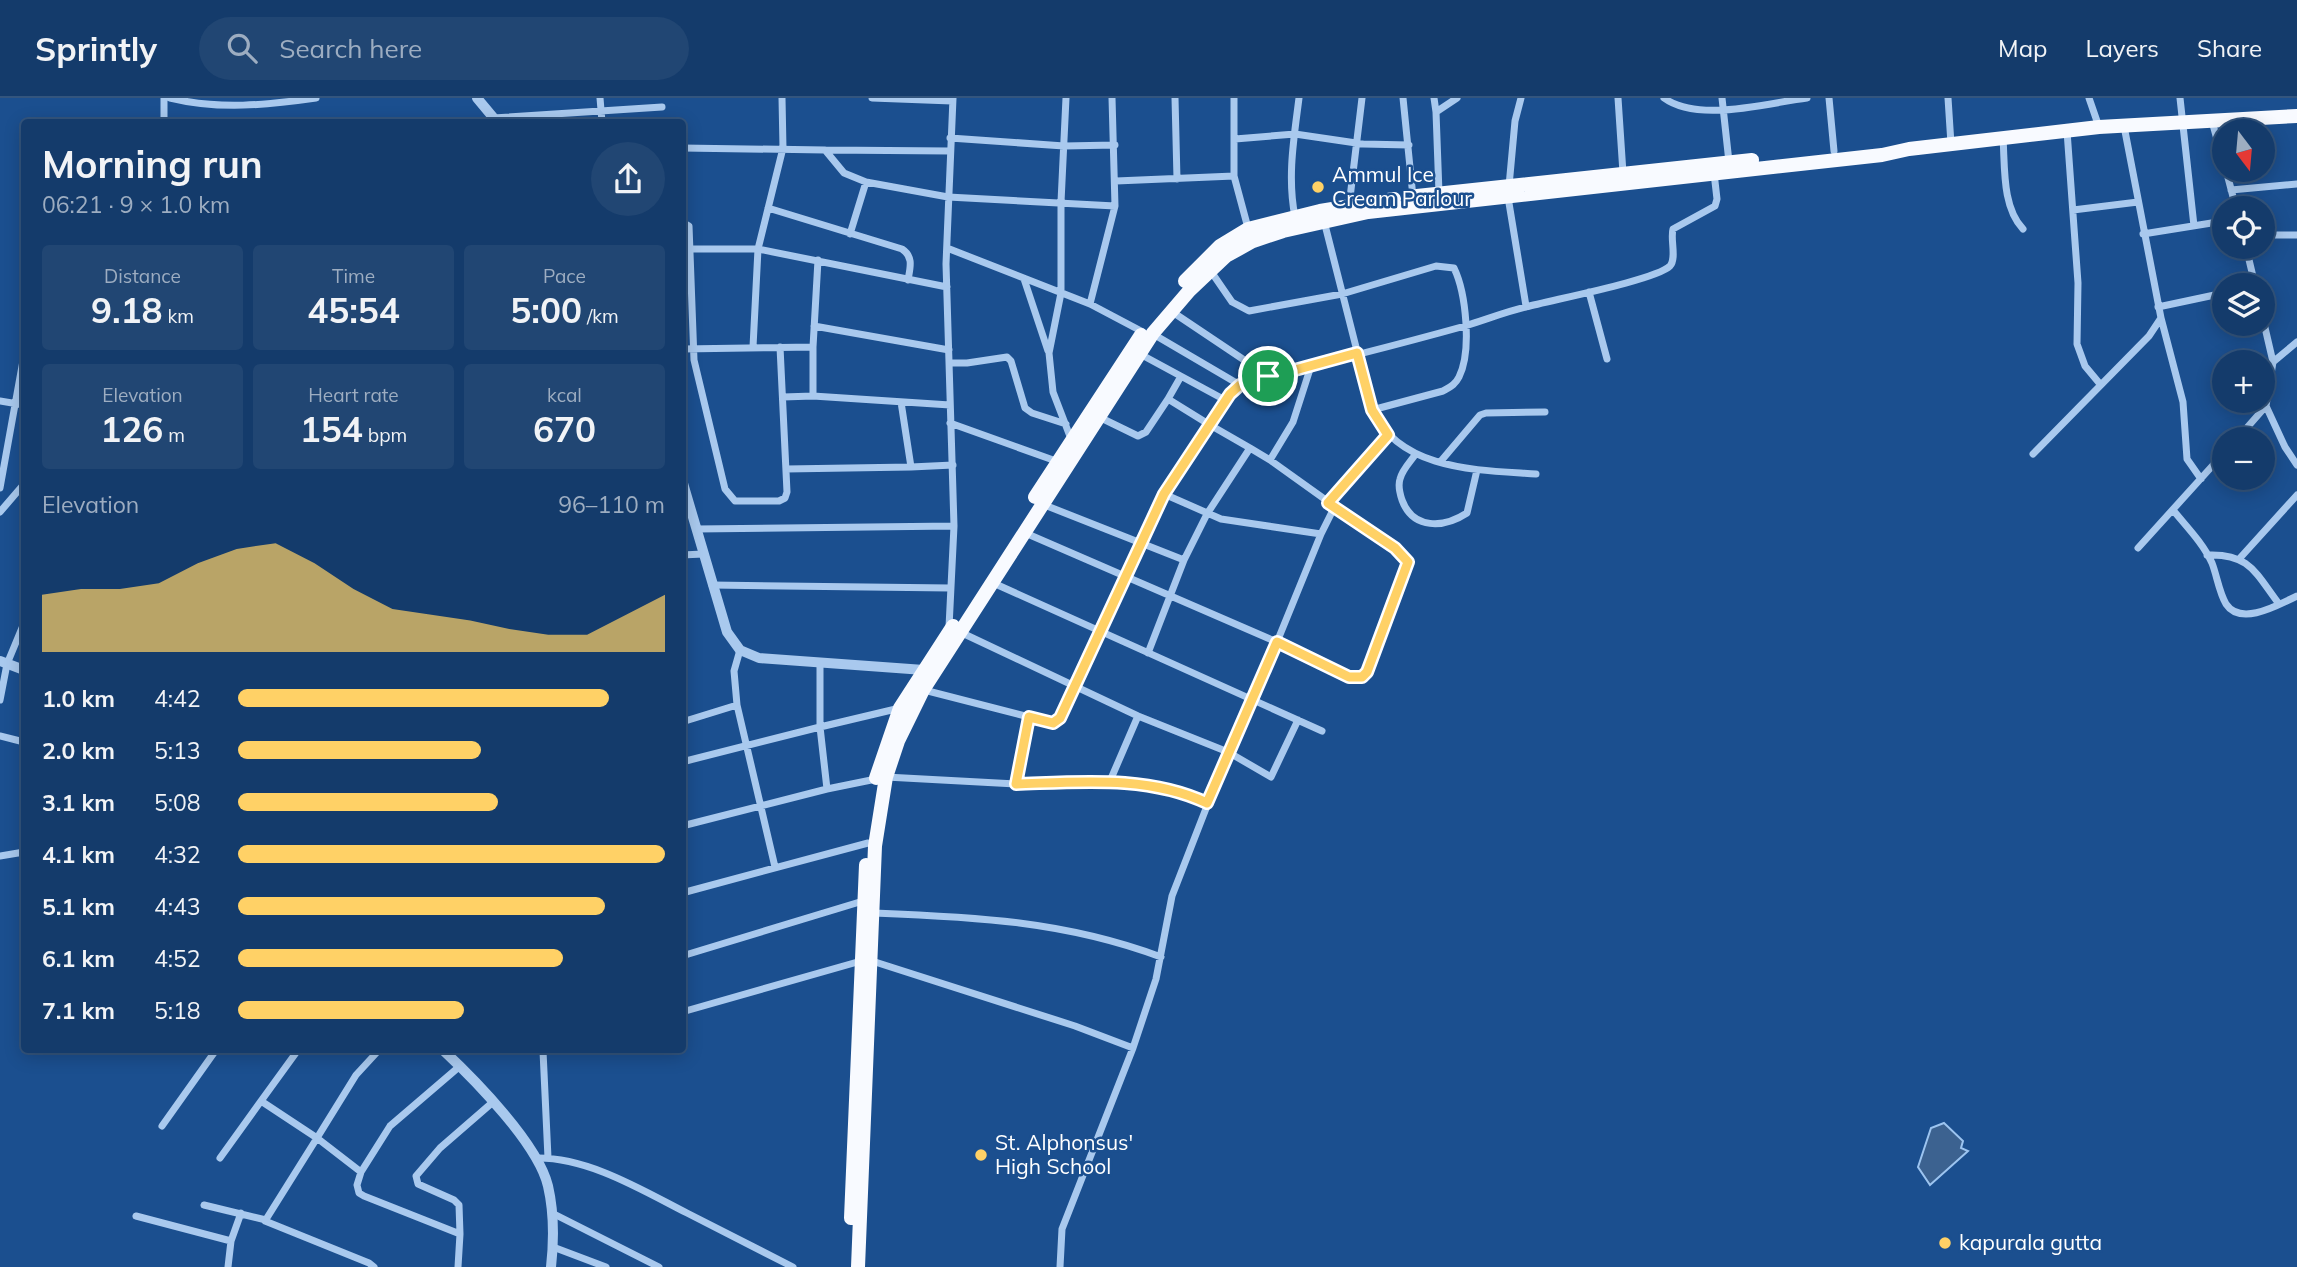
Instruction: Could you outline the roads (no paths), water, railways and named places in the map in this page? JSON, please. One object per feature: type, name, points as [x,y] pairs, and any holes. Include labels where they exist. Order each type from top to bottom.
[{"type":"highway","points":[[2254,119],[2297,117]]},
{"type":"highway","points":[[858,1267],[867,961],[863,901],[870,807],[898,741],[954,632],[1056,461],[1148,333],[1203,261],[1220,246],[1248,229],[1295,217],[1413,197],[1714,173],[2099,127],[2212,121]]},
{"type":"highway","points":[[848,1267],[867,961],[885,744],[900,708],[924,670],[990,581],[1140,354],[1148,333],[1226,256],[1253,242],[1324,221],[1623,173],[1898,145],[1909,149]]},
{"type":"street","points":[[164,98],[164,119]]},
{"type":"street","points":[[170,98],[230,107],[316,98]]},
{"type":"street","points":[[477,98],[494,119]]},
{"type":"street","points":[[600,98],[602,119]]},
{"type":"street","points":[[753,347],[758,249],[783,148],[782,98]]},
{"type":"street","points":[[872,98],[953,100],[947,287],[954,526],[950,588],[954,632],[1138,716],[1228,752],[1271,777],[1298,720]]},
{"type":"street","points":[[1049,353],[1061,293],[1061,202],[1066,98]]},
{"type":"street","points":[[1090,304],[1115,206],[1112,98]]},
{"type":"street","points":[[1175,98],[1177,179]]},
{"type":"street","points":[[1234,98],[1234,176],[1248,229]]},
{"type":"street","points":[[1295,217],[1291,188],[1299,98]]},
{"type":"street","points":[[1349,206],[1362,98]]},
{"type":"street","points":[[1403,98],[1413,197]]},
{"type":"street","points":[[1434,98],[1439,194]]},
{"type":"street","points":[[1436,112],[1457,98]]},
{"type":"street","points":[[1521,98],[1515,121],[1508,191],[1526,306]]},
{"type":"street","points":[[1618,98],[1623,173]]},
{"type":"street","points":[[1664,98],[1677,107],[1691,110],[1723,109],[1807,98]]},
{"type":"street","points":[[1722,98],[1728,162]]},
{"type":"street","points":[[1829,98],[1834,151]]},
{"type":"street","points":[[1948,98],[1951,144]]},
{"type":"street","points":[[2089,98],[2099,127]]},
{"type":"street","points":[[2180,98],[2194,226]]},
{"type":"street","points":[[507,119],[662,107]]},
{"type":"street","points":[[2124,126],[2158,307],[2183,402],[2187,459],[2201,479]]},
{"type":"street","points":[[2067,131],[2078,283],[2077,344],[2085,366],[2100,384]]},
{"type":"street","points":[[1235,139],[1295,134],[1356,144],[1409,145]]},
{"type":"street","points":[[950,138],[1064,146],[1115,145]]},
{"type":"street","points":[[2002,138],[2010,203],[2017,222],[2023,229]]},
{"type":"street","points":[[686,148],[950,150]]},
{"type":"street","points":[[825,150],[844,173],[866,182],[948,197],[1115,206]]},
{"type":"street","points":[[923,690],[1057,722],[1102,633],[1164,494],[1225,400],[1240,385],[1467,326],[1526,306],[1589,292],[1669,267],[1672,262],[1670,236],[1673,229],[1714,206],[1717,200],[1714,173]]},
{"type":"street","points":[[1116,181],[1234,176]]},
{"type":"street","points":[[850,234],[866,182]]},
{"type":"street","points":[[2229,182],[2233,196]]},
{"type":"street","points":[[2231,190],[2297,184]]},
{"type":"street","points":[[2073,209],[2138,202]]},
{"type":"street","points":[[768,208],[908,253],[911,260],[908,280]]},
{"type":"street","points":[[1324,221],[1372,410],[1388,435],[1415,455],[1477,470],[1536,474]]},
{"type":"street","points":[[2143,234],[2212,223]]},
{"type":"street","points":[[686,224],[689,226],[687,249],[692,348],[725,489],[731,499],[782,500],[787,492],[780,347]]},
{"type":"street","points":[[2275,235],[2297,235]]},
{"type":"street","points":[[947,248],[1090,304],[1240,385]]},
{"type":"street","points":[[687,249],[758,249],[947,287]]},
{"type":"street","points":[[813,396],[818,260]]},
{"type":"street","points":[[1210,269],[1232,302],[1249,311],[1263,311],[1342,294],[1436,266],[1450,266],[1456,273],[1467,326],[1460,376],[1453,386],[1372,410]]},
{"type":"street","points":[[1024,279],[1049,353],[1053,392],[1071,439]]},
{"type":"street","points":[[1589,292],[1607,359]]},
{"type":"street","points":[[2158,307],[2212,296]]},
{"type":"street","points":[[1171,310],[1268,376]]},
{"type":"street","points":[[2033,454],[2149,336],[2161,318]]},
{"type":"street","points":[[814,326],[949,350]]},
{"type":"street","points":[[2275,360],[2297,342]]},
{"type":"street","points":[[686,349],[813,347]]},
{"type":"street","points":[[1140,354],[1225,400]]},
{"type":"street","points":[[950,363],[1007,357],[1011,361],[1026,408],[1032,414],[1066,424]]},
{"type":"street","points":[[1270,460],[1293,422],[1311,366]]},
{"type":"street","points":[[0,488],[21,371]]},
{"type":"street","points":[[1099,417],[1138,436],[1146,432],[1180,378]]},
{"type":"street","points":[[783,397],[813,396],[950,405]]},
{"type":"street","points":[[1022,532],[1277,642],[1349,677],[1362,677],[1367,672],[1408,562],[1395,548],[1331,506],[1270,460],[1168,399]]},
{"type":"street","points":[[0,401],[21,404]]},
{"type":"street","points":[[901,402],[911,467]]},
{"type":"street","points":[[1441,461],[1480,415],[1486,412],[1545,412]]},
{"type":"street","points":[[2248,427],[2260,413]]},
{"type":"street","points":[[2269,413],[2279,436],[2297,465]]},
{"type":"street","points":[[950,423],[1056,461]]},
{"type":"street","points":[[1060,1267],[1062,1229],[1149,1005],[1172,896],[1207,803],[1277,642],[1331,506],[1388,435]]},
{"type":"street","points":[[1148,653],[1184,561],[1207,514],[1250,448]]},
{"type":"street","points":[[1415,455],[1399,480],[1400,491],[1407,510],[1418,522],[1426,524],[1448,521],[1467,513],[1477,470]]},
{"type":"street","points":[[786,469],[953,465]]},
{"type":"street","points":[[2138,548],[2212,467]]},
{"type":"street","points":[[0,512],[21,488]]},
{"type":"street","points":[[686,494],[727,632],[740,650],[759,658],[924,670]]},
{"type":"street","points":[[1164,494],[1207,514],[1242,524],[1321,534]]},
{"type":"street","points":[[2240,558],[2297,495]]},
{"type":"street","points":[[1041,504],[1184,561]]},
{"type":"street","points":[[2173,510],[2207,555],[2230,609],[2239,613],[2259,613],[2297,596]]},
{"type":"street","points":[[696,528],[954,526]]},
{"type":"street","points":[[686,555],[703,554]]},
{"type":"street","points":[[2207,555],[2227,554],[2240,558],[2255,572],[2279,604]]},
{"type":"street","points":[[990,581],[1322,731]]},
{"type":"street","points":[[712,584],[950,588]]},
{"type":"street","points":[[0,700],[4,662],[21,630]]},
{"type":"street","points":[[740,650],[734,671],[737,705],[775,867]]},
{"type":"street","points":[[4,662],[21,669]]},
{"type":"street","points":[[820,663],[820,727],[827,789]]},
{"type":"street","points":[[686,721],[737,705]]},
{"type":"street","points":[[686,761],[900,708]]},
{"type":"street","points":[[1110,781],[1138,716]]},
{"type":"street","points":[[1016,784],[1029,717]]},
{"type":"street","points":[[0,736],[21,741]]},
{"type":"street","points":[[686,825],[759,805],[881,778],[1016,784],[1110,781],[1179,790],[1207,803]]},
{"type":"street","points":[[686,892],[867,843]]},
{"type":"street","points":[[0,856],[21,853]]},
{"type":"street","points":[[686,955],[863,901]]},
{"type":"street","points":[[873,914],[1001,919],[1064,928],[1107,938],[1161,957]]},
{"type":"street","points":[[686,1011],[867,961],[1075,1026],[1133,1048]]},
{"type":"street","points":[[162,1126],[214,1053]]},
{"type":"street","points":[[220,1158],[296,1053]]},
{"type":"street","points":[[265,1220],[356,1075],[376,1053]]},
{"type":"street","points":[[446,1053],[542,1158],[588,1168],[633,1185],[793,1267]]},
{"type":"street","points":[[544,1053],[542,1158],[552,1213],[551,1267]]},
{"type":"street","points":[[460,1066],[390,1126],[361,1172],[357,1185],[359,1194],[460,1234]]},
{"type":"street","points":[[261,1101],[317,1138],[361,1172]]},
{"type":"street","points":[[458,1267],[459,1205],[454,1200],[418,1184],[416,1176],[440,1148],[493,1102]]},
{"type":"street","points":[[204,1205],[265,1220],[374,1267]]},
{"type":"street","points":[[228,1267],[231,1241],[241,1213]]},
{"type":"street","points":[[552,1213],[659,1267]]},
{"type":"street","points":[[136,1216],[231,1241]]},
{"type":"street","points":[[553,1247],[606,1267]]},
{"type":"water","points":[[1944,1123],[1963,1141],[1961,1148],[1968,1151],[1930,1185],[1918,1167],[1931,1128]]},
{"type":"place","name":"Ammul Ice Cream Parlour","points":[[1318,187]]},
{"type":"place","name":"St. Alphonsus' High School","points":[[981,1155]]},
{"type":"place","name":"kapurala gutta","points":[[1945,1243]]}]
